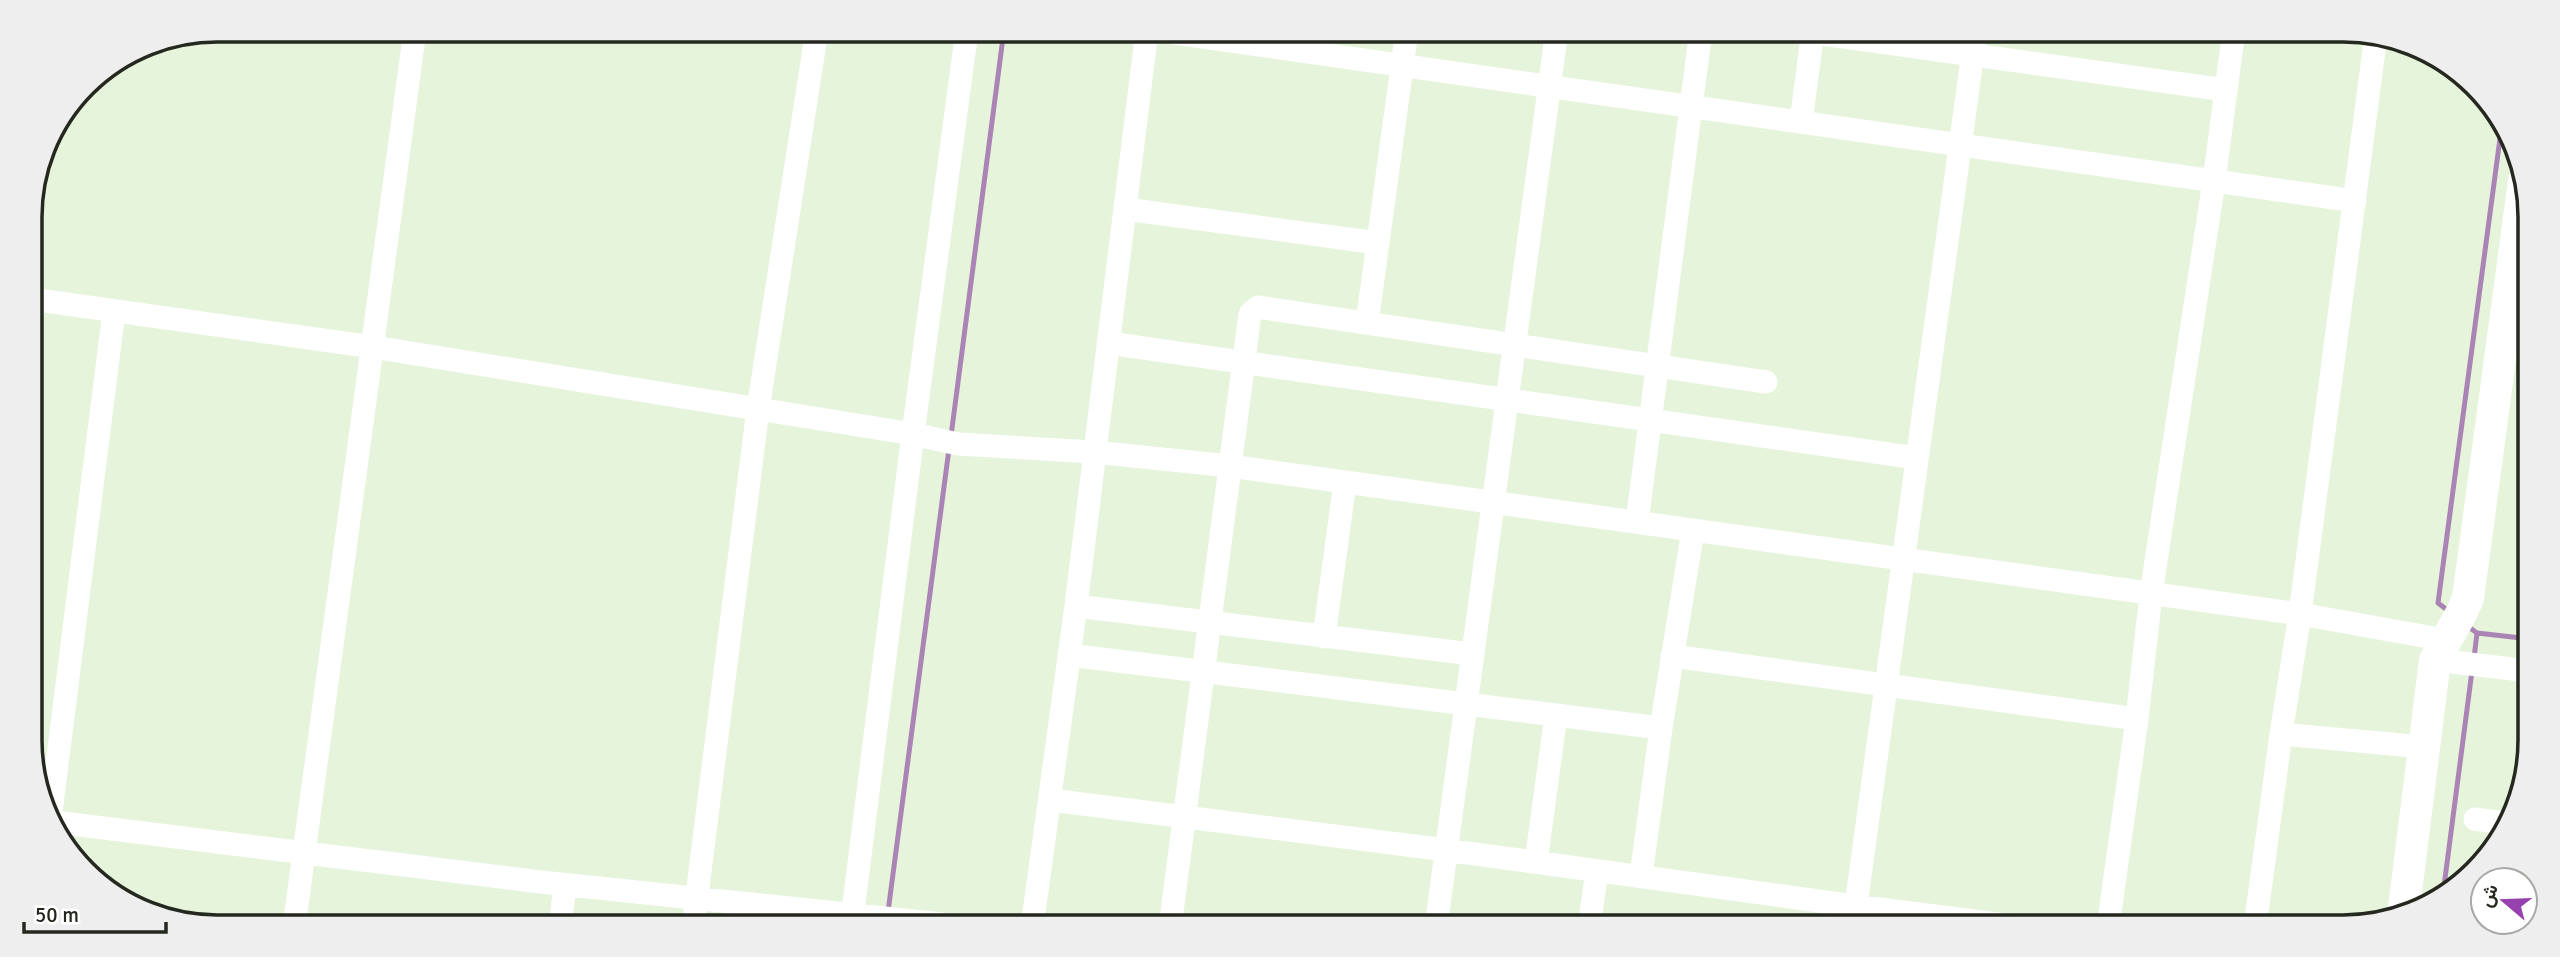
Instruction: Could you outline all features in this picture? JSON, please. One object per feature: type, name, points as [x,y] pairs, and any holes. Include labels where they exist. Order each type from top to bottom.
[{"type":"street","points":[[296,915],[413,42]]},
{"type":"street","points":[[695,915],[758,409],[815,42]]},
{"type":"street","points":[[853,915],[965,42]]},
{"type":"street","points":[[1034,915],[1076,607],[1146,42]]},
{"type":"street","points":[[1238,42],[2354,201]]},
{"type":"street","points":[[1367,323],[1405,42]]},
{"type":"street","points":[[1438,915],[1556,42]]},
{"type":"street","points":[[1637,522],[1699,42]]},
{"type":"street","points":[[1801,122],[1805,42]]},
{"type":"street","points":[[1883,42],[2226,90]]},
{"type":"street","points":[[1854,915],[1975,42]]},
{"type":"street","points":[[2110,915],[2151,594],[2232,42]]},
{"type":"street","points":[[2257,915],[2300,614],[2375,45]]},
{"type":"street","points":[[1125,209],[1378,243]]},
{"type":"street","points":[[2404,904],[2424,747],[2440,650],[2468,598],[2518,259]]},
{"type":"street","points":[[42,301],[373,346],[913,434],[958,444],[1094,452],[1230,466],[2300,614],[2518,668]]},
{"type":"street","points":[[1172,915],[1250,314],[1258,307],[1766,382]]},
{"type":"street","points":[[52,800],[114,311]]},
{"type":"street","points":[[1108,342],[1917,458]]},
{"type":"street","points":[[1324,637],[1345,482]]},
{"type":"street","points":[[1641,877],[1661,728],[1693,530]]},
{"type":"street","points":[[1076,607],[1472,654]]},
{"type":"street","points":[[1069,655],[1661,728]]},
{"type":"street","points":[[1672,656],[2137,719]]},
{"type":"street","points":[[1536,862],[1556,715]]},
{"type":"street","points":[[2281,734],[2424,747]]},
{"type":"street","points":[[1051,800],[1641,877],[1843,915]]},
{"type":"street","points":[[2475,819],[2498,822]]},
{"type":"street","points":[[62,822],[565,885],[697,898],[812,915]]},
{"type":"street","points":[[1591,915],[1597,871]]},
{"type":"street","points":[[561,915],[565,885]]},
{"type":"waterway","points":[[951,436],[1002,42]]},
{"type":"waterway","points":[[2450,612],[2438,603],[2500,139]]},
{"type":"waterway","points":[[888,912],[949,449]]},
{"type":"waterway","points":[[2466,625],[2477,633],[2474,658]]},
{"type":"waterway","points":[[2477,633],[2518,638]]},
{"type":"waterway","points":[[2444,883],[2472,671]]}]
